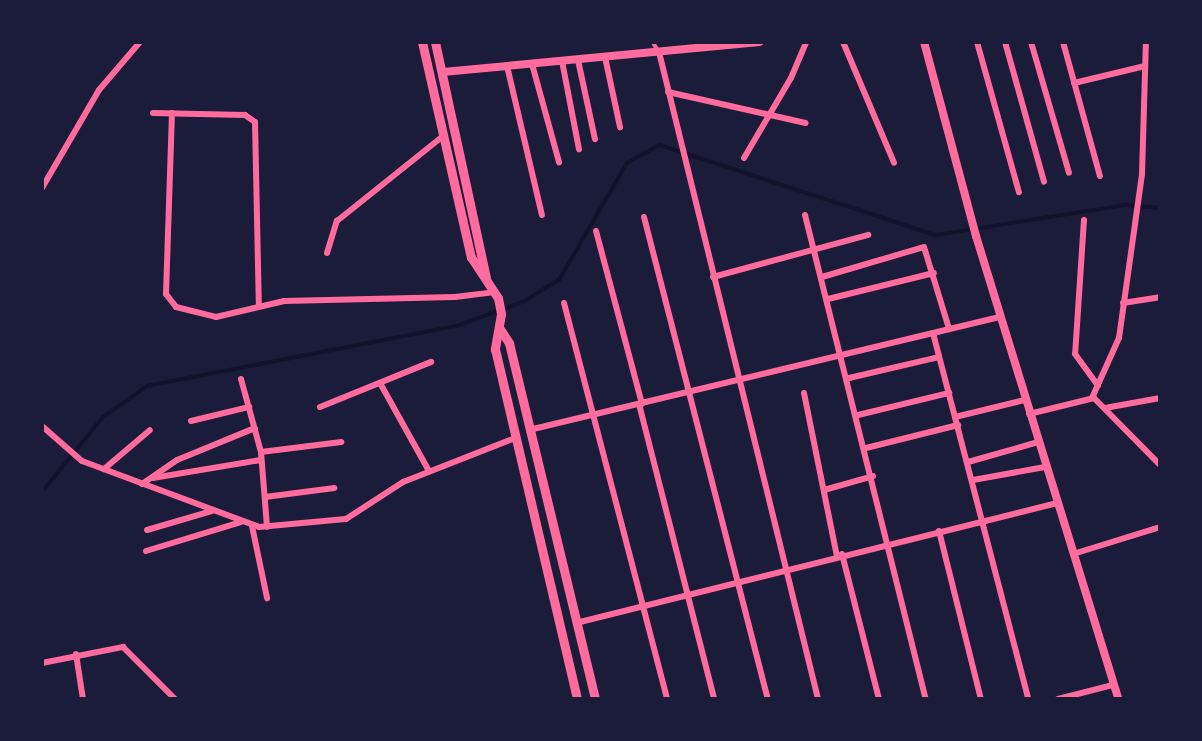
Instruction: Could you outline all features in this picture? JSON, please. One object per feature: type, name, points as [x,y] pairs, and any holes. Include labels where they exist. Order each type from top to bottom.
[{"type":"main road","points":[[422,42],[471,257],[492,291]]},
{"type":"main road","points":[[435,42],[492,291],[501,314],[495,349],[577,699]]},
{"type":"main road","points":[[500,329],[508,338],[528,430],[595,699]]},
{"type":"street","points":[[42,188],[99,90],[140,42]]},
{"type":"street","points":[[443,72],[760,42]]},
{"type":"street","points":[[744,158],[768,113],[791,78],[806,42]]},
{"type":"street","points":[[843,42],[894,163]]},
{"type":"street","points":[[924,42],[976,236],[1118,699]]},
{"type":"street","points":[[977,42],[1019,192]]},
{"type":"street","points":[[1005,42],[1044,182]]},
{"type":"street","points":[[1031,42],[1069,173]]},
{"type":"street","points":[[1063,42],[1100,176]]},
{"type":"street","points":[[1029,414],[1092,398],[1118,344],[1138,195],[1146,42]]},
{"type":"street","points":[[659,51],[685,166],[818,699]]},
{"type":"street","points":[[604,57],[620,127]]},
{"type":"street","points":[[578,60],[595,139]]},
{"type":"street","points":[[562,61],[579,149]]},
{"type":"street","points":[[532,64],[559,162]]},
{"type":"street","points":[[507,66],[542,215]]},
{"type":"street","points":[[1074,83],[1145,66]]},
{"type":"street","points":[[668,92],[806,122]]},
{"type":"street","points":[[153,113],[245,115],[254,122],[259,306]]},
{"type":"street","points":[[172,114],[167,299],[176,307],[208,317],[259,306],[492,291]]},
{"type":"street","points":[[327,253],[337,221],[443,136]]},
{"type":"street","points":[[805,215],[844,355],[926,699]]},
{"type":"street","points":[[644,217],[768,699]]},
{"type":"street","points":[[1084,220],[1075,354],[1098,386]]},
{"type":"street","points":[[596,231],[714,699]]},
{"type":"street","points":[[713,277],[869,235]]},
{"type":"street","points":[[822,277],[921,247],[929,252],[949,330]]},
{"type":"street","points":[[828,299],[934,273]]},
{"type":"street","points":[[1123,303],[1160,297]]},
{"type":"street","points":[[564,303],[667,699]]},
{"type":"street","points":[[528,430],[1000,317]]},
{"type":"street","points":[[933,333],[984,520],[1028,699]]},
{"type":"street","points":[[849,378],[939,357]]},
{"type":"street","points":[[320,407],[431,362]]},
{"type":"street","points":[[241,379],[261,456],[267,527]]},
{"type":"street","points":[[380,383],[429,471]]},
{"type":"street","points":[[804,393],[839,555],[879,699]]},
{"type":"street","points":[[858,415],[949,393]]},
{"type":"street","points":[[1092,398],[1160,465]]},
{"type":"street","points":[[1105,408],[1160,398]]},
{"type":"street","points":[[866,448],[1025,400]]},
{"type":"street","points":[[191,421],[249,407]]},
{"type":"street","points":[[42,426],[82,460],[252,526],[267,527],[346,519],[403,482],[515,438]]},
{"type":"street","points":[[142,484],[177,460],[254,428]]},
{"type":"street","points":[[104,469],[150,430]]},
{"type":"street","points":[[150,478],[341,442]]},
{"type":"street","points":[[968,462],[1038,442]]},
{"type":"street","points":[[973,480],[1045,467]]},
{"type":"street","points":[[824,490],[873,476]]},
{"type":"street","points":[[265,497],[334,488]]},
{"type":"street","points":[[576,623],[785,568],[1057,503]]},
{"type":"street","points":[[147,530],[212,511]]},
{"type":"street","points":[[146,551],[242,522]]},
{"type":"street","points":[[252,526],[267,598]]},
{"type":"street","points":[[1073,554],[1160,527]]},
{"type":"street","points":[[939,531],[981,699]]},
{"type":"street","points":[[42,663],[76,654],[123,647],[175,699]]},
{"type":"street","points":[[76,654],[83,699]]},
{"type":"street","points":[[1058,699],[1114,685]]},
{"type":"lane","points":[[653,42],[659,51]]},
{"type":"waterway","points":[[42,492],[103,417],[147,386],[457,326],[525,301],[559,280],[627,163],[660,145],[936,235],[1126,205],[1160,208]]}]
